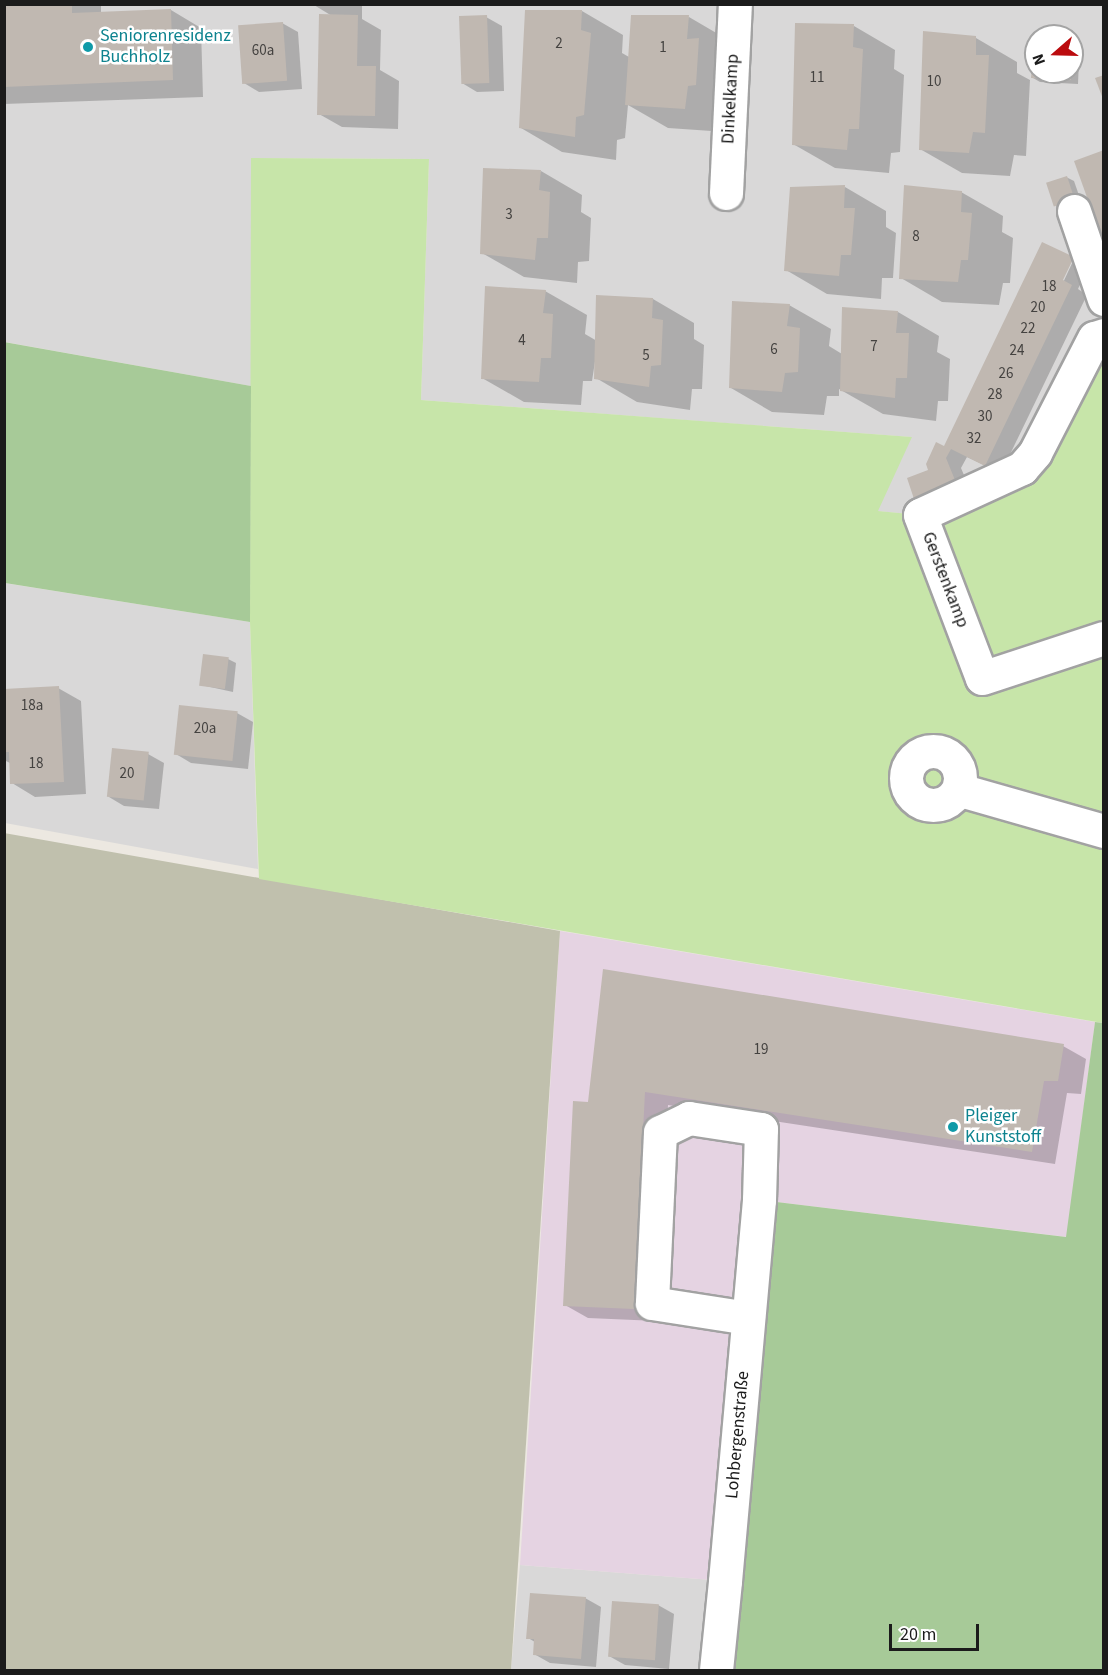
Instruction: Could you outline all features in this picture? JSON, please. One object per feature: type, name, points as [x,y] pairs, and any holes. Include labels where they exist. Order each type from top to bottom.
[{"type":"street","name":"Dinkelkamp","points":[[726,193],[735,4]]},
{"type":"street","points":[[1074,211],[1104,298]]},
{"type":"street","name":"Gerstenkamp","points":[[1104,335],[1094,338],[1035,453],[1022,468],[920,515],[982,678],[1104,638]]},
{"type":"street","points":[[960,790],[1104,831]]},
{"type":"street","name":"Lohbergenstraße","points":[[717,1671],[759,1200],[761,1129],[689,1118],[660,1132],[652,1303],[748,1318]]},
{"type":"shaded area","points":[[4,5],[1103,5],[1103,335],[1035,453],[920,515],[877,511],[911,437],[421,400],[429,159],[252,158],[251,386],[5,342]]},
{"type":"shaded area","points":[[4,583],[250,622],[258,869],[5,823]]},
{"type":"shaded area","points":[[4,833],[560,931],[511,1670],[5,1670]]},
{"type":"shaded area","points":[[560,931],[1095,1022],[1067,1237],[759,1200],[725,1581],[520,1565]]},
{"type":"shaded area","points":[[520,1565],[725,1581],[716,1670],[511,1670]]},
{"type":"green space","points":[[251,158],[429,159],[421,400],[912,437],[878,511],[920,515],[1022,468],[1103,335],[1103,1023],[259,879],[250,622]]},
{"type":"green space","points":[[4,342],[251,386],[250,622],[5,583]]},
{"type":"green space","points":[[1095,1022],[1103,1023],[1103,1670],[716,1670],[759,1200],[1066,1237]]},
{"type":"building","name":"Seniorenresidenz Buchholz","points":[[6,4],[72,4],[72,13],[171,9],[173,80],[4,87]]},
{"type":"building","points":[[525,10],[582,10],[581,30],[591,33],[584,115],[576,117],[575,137],[519,128]]},
{"type":"building","points":[[319,14],[358,15],[357,66],[376,66],[375,116],[317,115]]},
{"type":"building","points":[[487,15],[489,83],[461,84],[459,16]]},
{"type":"building","points":[[631,15],[689,15],[687,39],[699,38],[696,85],[688,86],[685,109],[625,105]]},
{"type":"building","points":[[283,22],[287,81],[242,84],[238,25]]},
{"type":"building","points":[[795,23],[854,24],[853,47],[863,49],[859,129],[849,129],[847,150],[792,145]]},
{"type":"building","points":[[923,31],[976,36],[976,55],[989,55],[985,133],[973,132],[969,153],[919,150]]},
{"type":"building","points":[[1104,75],[1104,99],[1103,99],[1095,78]]},
{"type":"building","points":[[1104,150],[1104,241],[1103,242],[1074,161]]},
{"type":"building","points":[[483,168],[541,170],[539,190],[550,192],[548,238],[537,238],[535,260],[480,254]]},
{"type":"building","points":[[1067,176],[1075,200],[1054,207],[1046,183]]},
{"type":"building","points":[[845,185],[844,208],[855,208],[851,255],[841,255],[839,276],[784,271],[790,187]]},
{"type":"building","points":[[904,185],[962,191],[961,212],[972,213],[968,260],[961,260],[958,282],[899,279]]},
{"type":"building","points":[[1042,242],[1074,257],[1063,280],[1072,285],[985,466],[951,449],[946,458],[957,485],[915,502],[907,478],[928,470],[926,464],[936,442],[944,446]]},
{"type":"building","points":[[485,286],[546,290],[543,313],[553,314],[551,358],[541,358],[539,382],[481,379]]},
{"type":"building","points":[[596,295],[653,298],[652,318],[663,320],[661,365],[651,366],[649,387],[594,379]]},
{"type":"building","points":[[732,301],[790,304],[787,326],[800,328],[798,372],[785,373],[782,392],[729,388]]},
{"type":"building","points":[[842,307],[898,311],[896,333],[909,333],[907,378],[896,378],[895,398],[840,391]]},
{"type":"building","points":[[203,654],[229,657],[225,689],[199,686]]},
{"type":"building","points":[[59,686],[64,782],[10,784],[9,752],[4,752],[4,689]]},
{"type":"building","points":[[179,705],[238,711],[232,761],[174,755]]},
{"type":"building","points":[[112,748],[149,752],[144,801],[107,797]]},
{"type":"building","name":"Pleiger Kunststoff","points":[[603,969],[1064,1044],[1058,1081],[1044,1081],[1032,1152],[645,1092],[634,1309],[563,1306],[573,1101],[588,1102]]},
{"type":"building","points":[[530,1593],[586,1597],[581,1659],[533,1655],[534,1639],[526,1639]]},
{"type":"building","points":[[612,1601],[659,1604],[655,1660],[608,1657]]},
{"type":"place","name":"Seniorenresidenz Buchholz","points":[[88,47]]},
{"type":"place","name":"Pleiger Kunststoff","points":[[953,1127]]}]
